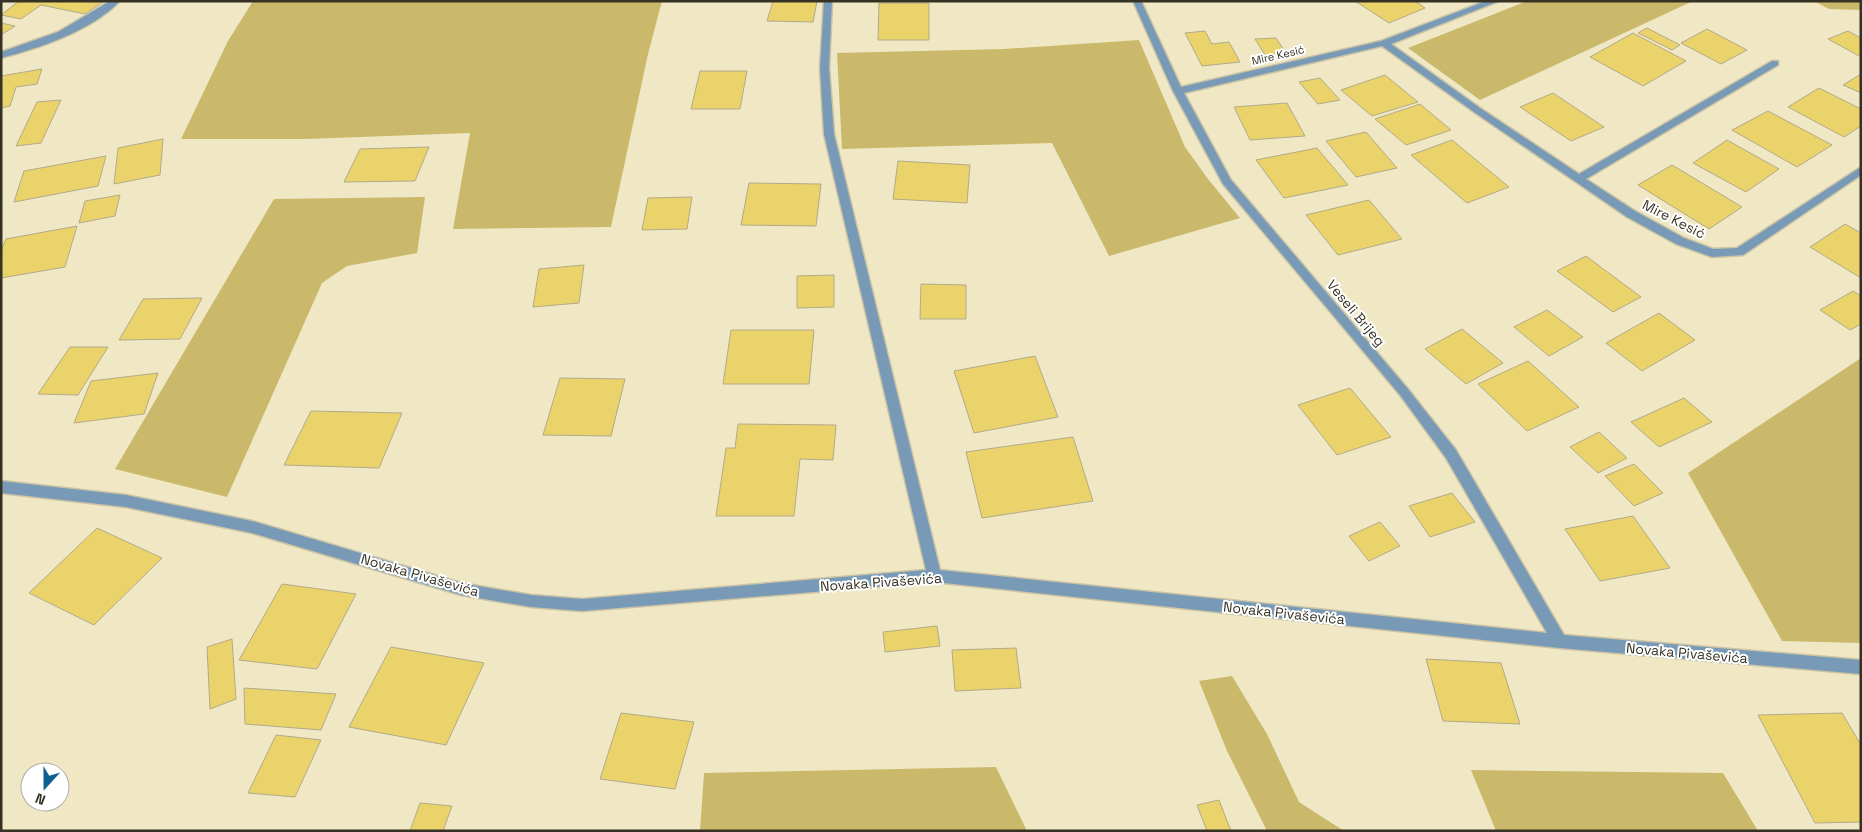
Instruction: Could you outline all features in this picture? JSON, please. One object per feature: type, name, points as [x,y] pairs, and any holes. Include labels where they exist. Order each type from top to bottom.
[{"type":"street","points":[[1,55],[57,38],[87,22],[116,1]]},
{"type":"street","points":[[828,1],[824,34],[824,91],[829,134],[934,576]]},
{"type":"street","name":"Veseli Brijeg","points":[[1138,1],[1178,91],[1227,182],[1404,392],[1451,454],[1560,642]]},
{"type":"street","name":"Mire Kesić","points":[[1178,91],[1384,43],[1495,1]]},
{"type":"street","name":"Mire Kesić","points":[[1384,43],[1477,110],[1632,214],[1680,241],[1712,253],[1728,254],[1739,252],[1861,170]]},
{"type":"street","points":[[1579,178],[1774,63]]},
{"type":"street","name":"Novaka Pivaševića","points":[[1,487],[126,501],[252,527],[461,589],[531,601],[582,605],[934,576],[1560,642],[1861,667]]},
{"type":"shaded area","points":[[253,1],[662,1],[648,54],[611,227],[453,229],[470,133],[305,139],[181,139],[228,41]]},
{"type":"shaded area","points":[[1527,1],[1693,1],[1480,100],[1408,48]]},
{"type":"shaded area","points":[[1814,1],[1861,1],[1861,10],[1829,9]]},
{"type":"shaded area","points":[[1139,40],[1185,147],[1240,218],[1109,256],[1052,143],[842,149],[837,53],[1004,49]]},
{"type":"shaded area","points":[[425,197],[417,253],[347,266],[322,283],[227,497],[115,469],[274,199]]},
{"type":"shaded area","points":[[1861,358],[1861,643],[1782,641],[1688,473]]},
{"type":"shaded area","points":[[1232,676],[1267,734],[1299,802],[1344,831],[1267,831],[1227,751],[1199,681]]},
{"type":"shaded area","points":[[996,767],[1027,831],[700,831],[704,773]]},
{"type":"shaded area","points":[[1471,770],[1723,773],[1758,831],[1496,831]]},
{"type":"building","points":[[19,1],[104,1],[85,14],[41,5],[21,19],[1,15]]},
{"type":"building","points":[[773,1],[817,1],[813,22],[767,21]]},
{"type":"building","points":[[1355,1],[1415,1],[1425,8],[1389,23]]},
{"type":"building","points":[[879,3],[929,3],[929,40],[878,40]]},
{"type":"building","points":[[1,23],[15,26],[1,35]]},
{"type":"building","points":[[1647,28],[1680,45],[1672,50],[1638,33]]},
{"type":"building","points":[[1707,29],[1747,50],[1721,64],[1681,43]]},
{"type":"building","points":[[1205,31],[1212,44],[1229,42],[1240,62],[1202,66],[1185,33]]},
{"type":"building","points":[[1848,31],[1861,38],[1861,57],[1828,39]]},
{"type":"building","points":[[1633,33],[1686,61],[1643,86],[1590,57]]},
{"type":"building","points":[[1276,38],[1286,53],[1265,55],[1255,39]]},
{"type":"building","points":[[42,69],[37,84],[16,87],[10,106],[1,108],[1,76]]},
{"type":"building","points":[[700,71],[747,71],[740,109],[691,109]]},
{"type":"building","points":[[1861,74],[1861,93],[1843,85]]},
{"type":"building","points":[[1385,75],[1418,102],[1372,116],[1341,90]]},
{"type":"building","points":[[1320,78],[1340,100],[1318,104],[1299,82]]},
{"type":"building","points":[[1819,88],[1861,109],[1861,126],[1844,137],[1788,107]]},
{"type":"building","points":[[1553,93],[1604,127],[1571,141],[1520,107]]},
{"type":"building","points":[[61,100],[41,143],[16,146],[37,102]]},
{"type":"building","points":[[1287,103],[1305,136],[1250,140],[1234,107]]},
{"type":"building","points":[[1420,104],[1451,130],[1406,145],[1375,119]]},
{"type":"building","points":[[1768,111],[1832,145],[1797,167],[1732,130]]},
{"type":"building","points":[[1366,132],[1397,168],[1356,177],[1326,141]]},
{"type":"building","points":[[163,139],[160,175],[114,184],[118,148]]},
{"type":"building","points":[[1452,140],[1509,187],[1467,203],[1411,155]]},
{"type":"building","points":[[1727,140],[1779,169],[1746,192],[1693,163]]},
{"type":"building","points":[[429,147],[415,181],[344,182],[360,149]]},
{"type":"building","points":[[1317,148],[1348,185],[1284,198],[1256,160]]},
{"type":"building","points":[[106,156],[98,186],[14,202],[24,171]]},
{"type":"building","points":[[898,161],[970,165],[967,203],[893,199]]},
{"type":"building","points":[[1672,165],[1742,207],[1709,229],[1638,185]]},
{"type":"building","points":[[749,183],[821,184],[816,226],[741,225]]},
{"type":"building","points":[[120,195],[115,216],[79,223],[85,201]]},
{"type":"building","points":[[692,197],[687,229],[642,230],[648,198]]},
{"type":"building","points":[[1369,200],[1402,239],[1338,255],[1306,215]]},
{"type":"building","points":[[1845,224],[1861,233],[1861,278],[1810,247]]},
{"type":"building","points":[[77,226],[65,267],[1,278],[1,250],[6,239]]},
{"type":"building","points":[[1586,256],[1641,297],[1613,312],[1557,271]]},
{"type":"building","points":[[584,265],[579,303],[533,307],[539,269]]},
{"type":"building","points":[[834,275],[834,307],[797,308],[797,276]]},
{"type":"building","points":[[921,284],[966,285],[966,319],[920,319]]},
{"type":"building","points":[[1853,291],[1861,296],[1861,324],[1850,330],[1820,310]]},
{"type":"building","points":[[202,298],[180,339],[119,340],[143,299]]},
{"type":"building","points":[[1547,310],[1583,337],[1549,356],[1514,327]]},
{"type":"building","points":[[1659,313],[1695,340],[1642,371],[1606,343]]},
{"type":"building","points":[[1462,329],[1503,363],[1466,384],[1425,349]]},
{"type":"building","points":[[731,330],[814,330],[809,384],[723,384]]},
{"type":"building","points":[[70,347],[108,347],[78,395],[38,394]]},
{"type":"building","points":[[1035,356],[1058,417],[974,433],[954,371]]},
{"type":"building","points":[[1528,361],[1579,407],[1527,431],[1478,384]]},
{"type":"building","points":[[158,373],[144,414],[74,423],[91,381]]},
{"type":"building","points":[[560,378],[625,379],[611,436],[543,435]]},
{"type":"building","points":[[1350,388],[1391,437],[1337,455],[1298,405]]},
{"type":"building","points":[[1684,398],[1712,422],[1659,447],[1631,422]]},
{"type":"building","points":[[311,411],[402,413],[379,468],[284,465]]},
{"type":"building","points":[[738,424],[836,425],[833,460],[800,459],[794,516],[716,516],[726,448],[735,448]]},
{"type":"building","points":[[1599,432],[1627,458],[1598,473],[1570,447]]},
{"type":"building","points":[[1073,437],[1093,501],[982,518],[966,452]]},
{"type":"building","points":[[1634,464],[1663,493],[1634,506],[1605,476]]},
{"type":"building","points":[[1452,493],[1475,522],[1430,537],[1409,506]]},
{"type":"building","points":[[1633,516],[1670,568],[1600,581],[1565,529]]},
{"type":"building","points":[[1380,522],[1400,546],[1369,561],[1349,536]]},
{"type":"building","points":[[97,528],[162,558],[94,625],[29,593]]},
{"type":"building","points":[[282,584],[356,594],[317,669],[239,660]]},
{"type":"building","points":[[937,626],[940,646],[885,652],[883,632]]},
{"type":"building","points":[[232,639],[236,699],[210,709],[207,647]]},
{"type":"building","points":[[391,647],[484,663],[446,745],[349,727]]},
{"type":"building","points":[[1016,648],[1021,688],[955,691],[952,650]]},
{"type":"building","points":[[1426,659],[1501,663],[1520,724],[1443,721]]},
{"type":"building","points":[[244,688],[336,694],[321,730],[245,724]]},
{"type":"building","points":[[621,713],[694,722],[675,789],[600,779]]},
{"type":"building","points":[[1842,713],[1861,745],[1861,822],[1815,823],[1758,715]]},
{"type":"building","points":[[276,735],[321,740],[295,797],[248,793]]},
{"type":"building","points":[[1219,800],[1231,831],[1207,831],[1197,805]]},
{"type":"building","points":[[420,803],[452,806],[443,831],[410,831]]}]
